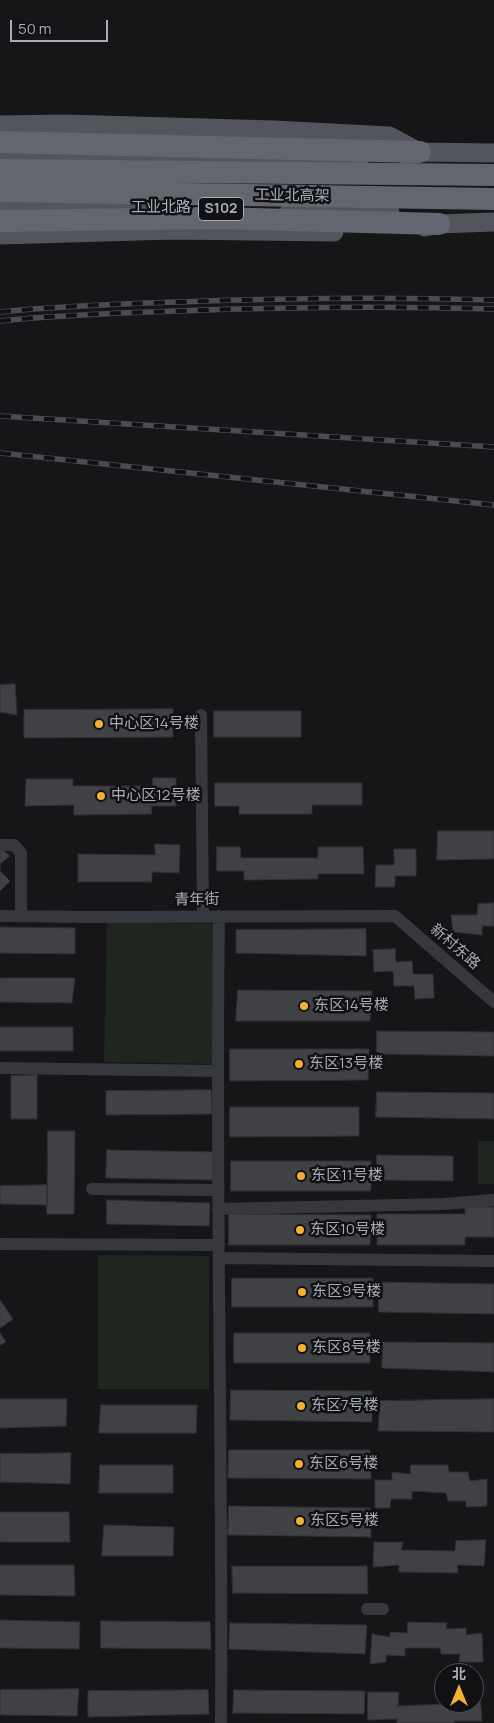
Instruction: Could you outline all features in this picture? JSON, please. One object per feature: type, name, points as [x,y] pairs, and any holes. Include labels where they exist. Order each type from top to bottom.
[{"type":"highway","points":[[0,142],[420,152]]},
{"type":"highway","name":"工业北高架","points":[[0,170],[494,175]]},
{"type":"highway","name":"工业北高架","points":[[0,191],[494,199]]},
{"type":"highway","points":[[0,221],[216,218],[439,224]]},
{"type":"main road","points":[[0,125],[64,124],[274,130],[389,136],[420,152]]},
{"type":"main road","points":[[0,158],[374,162],[420,152],[494,153]]},
{"type":"main road","name":"工业北路","points":[[0,208],[346,210],[421,214],[439,224]]},
{"type":"main road","name":"工业北路","points":[[0,235],[172,230],[401,233],[439,224],[494,222]]},
{"type":"street","points":[[201,715],[203,916]]},
{"type":"street","points":[[0,845],[14,845],[21,853],[21,916]]},
{"type":"street","name":"青年街","points":[[0,916],[395,916]]},
{"type":"street","points":[[219,916],[217,1071],[222,1563],[221,1723]]},
{"type":"street","name":"新村东路","points":[[395,916],[494,1002]]},
{"type":"street","points":[[0,1068],[217,1071]]},
{"type":"street","points":[[92,1189],[218,1190]]},
{"type":"street","points":[[218,1209],[435,1204],[494,1200]]},
{"type":"street","points":[[0,1244],[219,1245]]},
{"type":"street","points":[[220,1258],[494,1261]]},
{"type":"street","points":[[368,1609],[383,1609]]},
{"type":"shaded area","points":[[107,922],[216,924],[213,1064],[104,1062]]},
{"type":"shaded area","points":[[478,1141],[494,1141],[494,1184],[478,1184]]},
{"type":"shaded area","points":[[98,1255],[209,1256],[209,1389],[98,1389]]},
{"type":"building","points":[[15,684],[17,715],[0,712],[0,685]]},
{"type":"building","name":"中心区14号楼","points":[[173,709],[173,737],[24,738],[24,710]]},
{"type":"building","points":[[214,711],[301,711],[301,737],[214,737]]},
{"type":"building","name":"中心区12号楼","points":[[153,778],[176,778],[176,806],[151,806],[152,814],[74,815],[74,805],[25,806],[26,779],[73,779],[73,786],[152,786]]},
{"type":"building","points":[[215,783],[362,783],[362,805],[312,805],[312,814],[239,814],[239,806],[215,806]]},
{"type":"building","points":[[438,831],[494,831],[494,859],[437,860]]},
{"type":"building","points":[[155,844],[180,845],[179,873],[152,872],[152,882],[78,882],[78,854],[155,855]]},
{"type":"building","points":[[217,847],[240,847],[241,858],[318,858],[318,847],[363,847],[364,874],[318,874],[318,879],[244,880],[244,871],[217,871]]},
{"type":"building","points":[[0,848],[10,856],[0,864]]},
{"type":"building","points":[[394,849],[416,849],[416,876],[395,876],[395,887],[375,887],[376,865],[394,865]]},
{"type":"building","points":[[0,871],[10,881],[0,891]]},
{"type":"building","points":[[494,903],[494,926],[482,926],[482,935],[453,932],[451,915],[477,915],[478,904]]},
{"type":"building","points":[[0,927],[75,928],[75,954],[0,953]]},
{"type":"building","points":[[366,929],[366,956],[236,953],[236,930]]},
{"type":"building","points":[[395,949],[396,962],[412,961],[413,974],[433,974],[434,998],[415,999],[414,986],[394,986],[393,971],[374,972],[373,950]]},
{"type":"building","points":[[0,978],[75,978],[72,1003],[0,1002]]},
{"type":"building","name":"东区14号楼","points":[[238,990],[372,991],[370,1021],[236,1021]]},
{"type":"building","points":[[0,1027],[73,1027],[73,1051],[0,1051]]},
{"type":"building","points":[[377,1031],[494,1032],[494,1056],[377,1054]]},
{"type":"building","name":"东区13号楼","points":[[230,1049],[369,1049],[368,1080],[230,1081]]},
{"type":"building","points":[[37,1075],[37,1119],[11,1119],[11,1076]]},
{"type":"building","points":[[211,1090],[212,1114],[106,1115],[106,1091]]},
{"type":"building","points":[[377,1092],[494,1093],[494,1119],[376,1117]]},
{"type":"building","points":[[230,1107],[359,1107],[359,1136],[230,1137]]},
{"type":"building","points":[[48,1131],[75,1131],[74,1214],[47,1214]]},
{"type":"building","points":[[107,1150],[214,1152],[213,1180],[106,1178]]},
{"type":"building","points":[[377,1155],[453,1156],[453,1181],[377,1180]]},
{"type":"building","name":"东区11号楼","points":[[231,1161],[371,1161],[371,1191],[231,1191]]},
{"type":"building","points":[[47,1185],[47,1205],[0,1204],[0,1186]]},
{"type":"building","points":[[107,1200],[210,1203],[209,1226],[107,1224]]},
{"type":"building","points":[[465,1207],[494,1207],[494,1237],[465,1237],[465,1245],[377,1245],[377,1214],[465,1214]]},
{"type":"building","name":"东区10号楼","points":[[229,1214],[371,1215],[370,1245],[229,1245]]},
{"type":"building","name":"东区9号楼","points":[[232,1278],[373,1278],[373,1307],[232,1307]]},
{"type":"building","points":[[379,1282],[494,1284],[494,1314],[379,1312]]},
{"type":"building","points":[[0,1300],[13,1319],[0,1328]]},
{"type":"building","points":[[0,1333],[6,1342],[0,1345]]},
{"type":"building","name":"东区8号楼","points":[[234,1333],[370,1333],[370,1363],[234,1363]]},
{"type":"building","points":[[383,1342],[494,1343],[494,1372],[382,1368]]},
{"type":"building","name":"东区7号楼","points":[[231,1390],[372,1391],[372,1422],[230,1420]]},
{"type":"building","points":[[0,1399],[67,1399],[66,1426],[0,1428]]},
{"type":"building","points":[[494,1399],[494,1432],[378,1431],[380,1401]]},
{"type":"building","points":[[101,1405],[197,1405],[196,1433],[99,1433]]},
{"type":"building","name":"东区6号楼","points":[[229,1450],[370,1450],[371,1479],[228,1478]]},
{"type":"building","points":[[71,1453],[70,1484],[0,1482],[0,1454]]},
{"type":"building","points":[[100,1465],[173,1465],[173,1493],[99,1493]]},
{"type":"building","points":[[411,1465],[448,1465],[449,1472],[468,1472],[470,1481],[487,1479],[487,1506],[466,1507],[466,1501],[448,1501],[446,1493],[412,1491],[412,1499],[391,1499],[390,1508],[375,1508],[375,1480],[392,1480],[392,1472],[410,1474]]},
{"type":"building","name":"东区5号楼","points":[[229,1506],[370,1508],[371,1537],[228,1535]]},
{"type":"building","points":[[0,1512],[69,1512],[70,1542],[0,1542]]},
{"type":"building","points":[[104,1525],[174,1527],[173,1556],[102,1556]]},
{"type":"building","points":[[486,1540],[484,1566],[457,1565],[458,1573],[399,1572],[399,1565],[373,1567],[374,1542],[403,1542],[401,1550],[455,1551],[456,1541]]},
{"type":"building","points":[[0,1565],[74,1565],[75,1596],[0,1595]]},
{"type":"building","points":[[232,1566],[367,1566],[368,1594],[233,1593]]},
{"type":"building","points":[[0,1620],[80,1622],[79,1649],[0,1648]]},
{"type":"building","points":[[101,1621],[210,1622],[211,1649],[101,1648]]},
{"type":"building","points":[[408,1622],[447,1623],[446,1629],[466,1628],[466,1635],[482,1633],[483,1662],[459,1662],[460,1654],[441,1654],[440,1648],[405,1648],[405,1656],[386,1655],[386,1662],[370,1664],[372,1634],[390,1637],[390,1632],[407,1633]]},
{"type":"building","points":[[230,1623],[367,1625],[365,1654],[229,1649]]},
{"type":"building","points":[[79,1689],[77,1716],[0,1715],[0,1690]]},
{"type":"building","points":[[208,1690],[209,1714],[88,1717],[88,1691]]},
{"type":"building","points":[[234,1690],[365,1691],[364,1714],[233,1713]]},
{"type":"building","points":[[368,1692],[399,1692],[398,1706],[434,1705],[434,1713],[481,1713],[482,1721],[397,1723],[397,1719],[368,1720]]},
{"type":"railway","points":[[0,312],[44,308],[257,300],[376,298],[494,300]]},
{"type":"railway","points":[[0,321],[89,314],[257,309],[376,307],[494,309]]},
{"type":"railway","points":[[0,416],[494,447]]},
{"type":"railway","points":[[0,453],[494,505]]},
{"type":"place","name":"中心区14号楼","points":[[99,724]]},
{"type":"place","name":"中心区12号楼","points":[[101,796]]},
{"type":"place","name":"东区14号楼","points":[[304,1006]]},
{"type":"place","name":"东区13号楼","points":[[299,1064]]},
{"type":"place","name":"东区11号楼","points":[[301,1176]]},
{"type":"place","name":"东区10号楼","points":[[300,1230]]},
{"type":"place","name":"东区9号楼","points":[[302,1292]]},
{"type":"place","name":"东区8号楼","points":[[302,1348]]},
{"type":"place","name":"东区7号楼","points":[[301,1406]]},
{"type":"place","name":"东区6号楼","points":[[299,1464]]},
{"type":"place","name":"东区5号楼","points":[[300,1521]]}]
